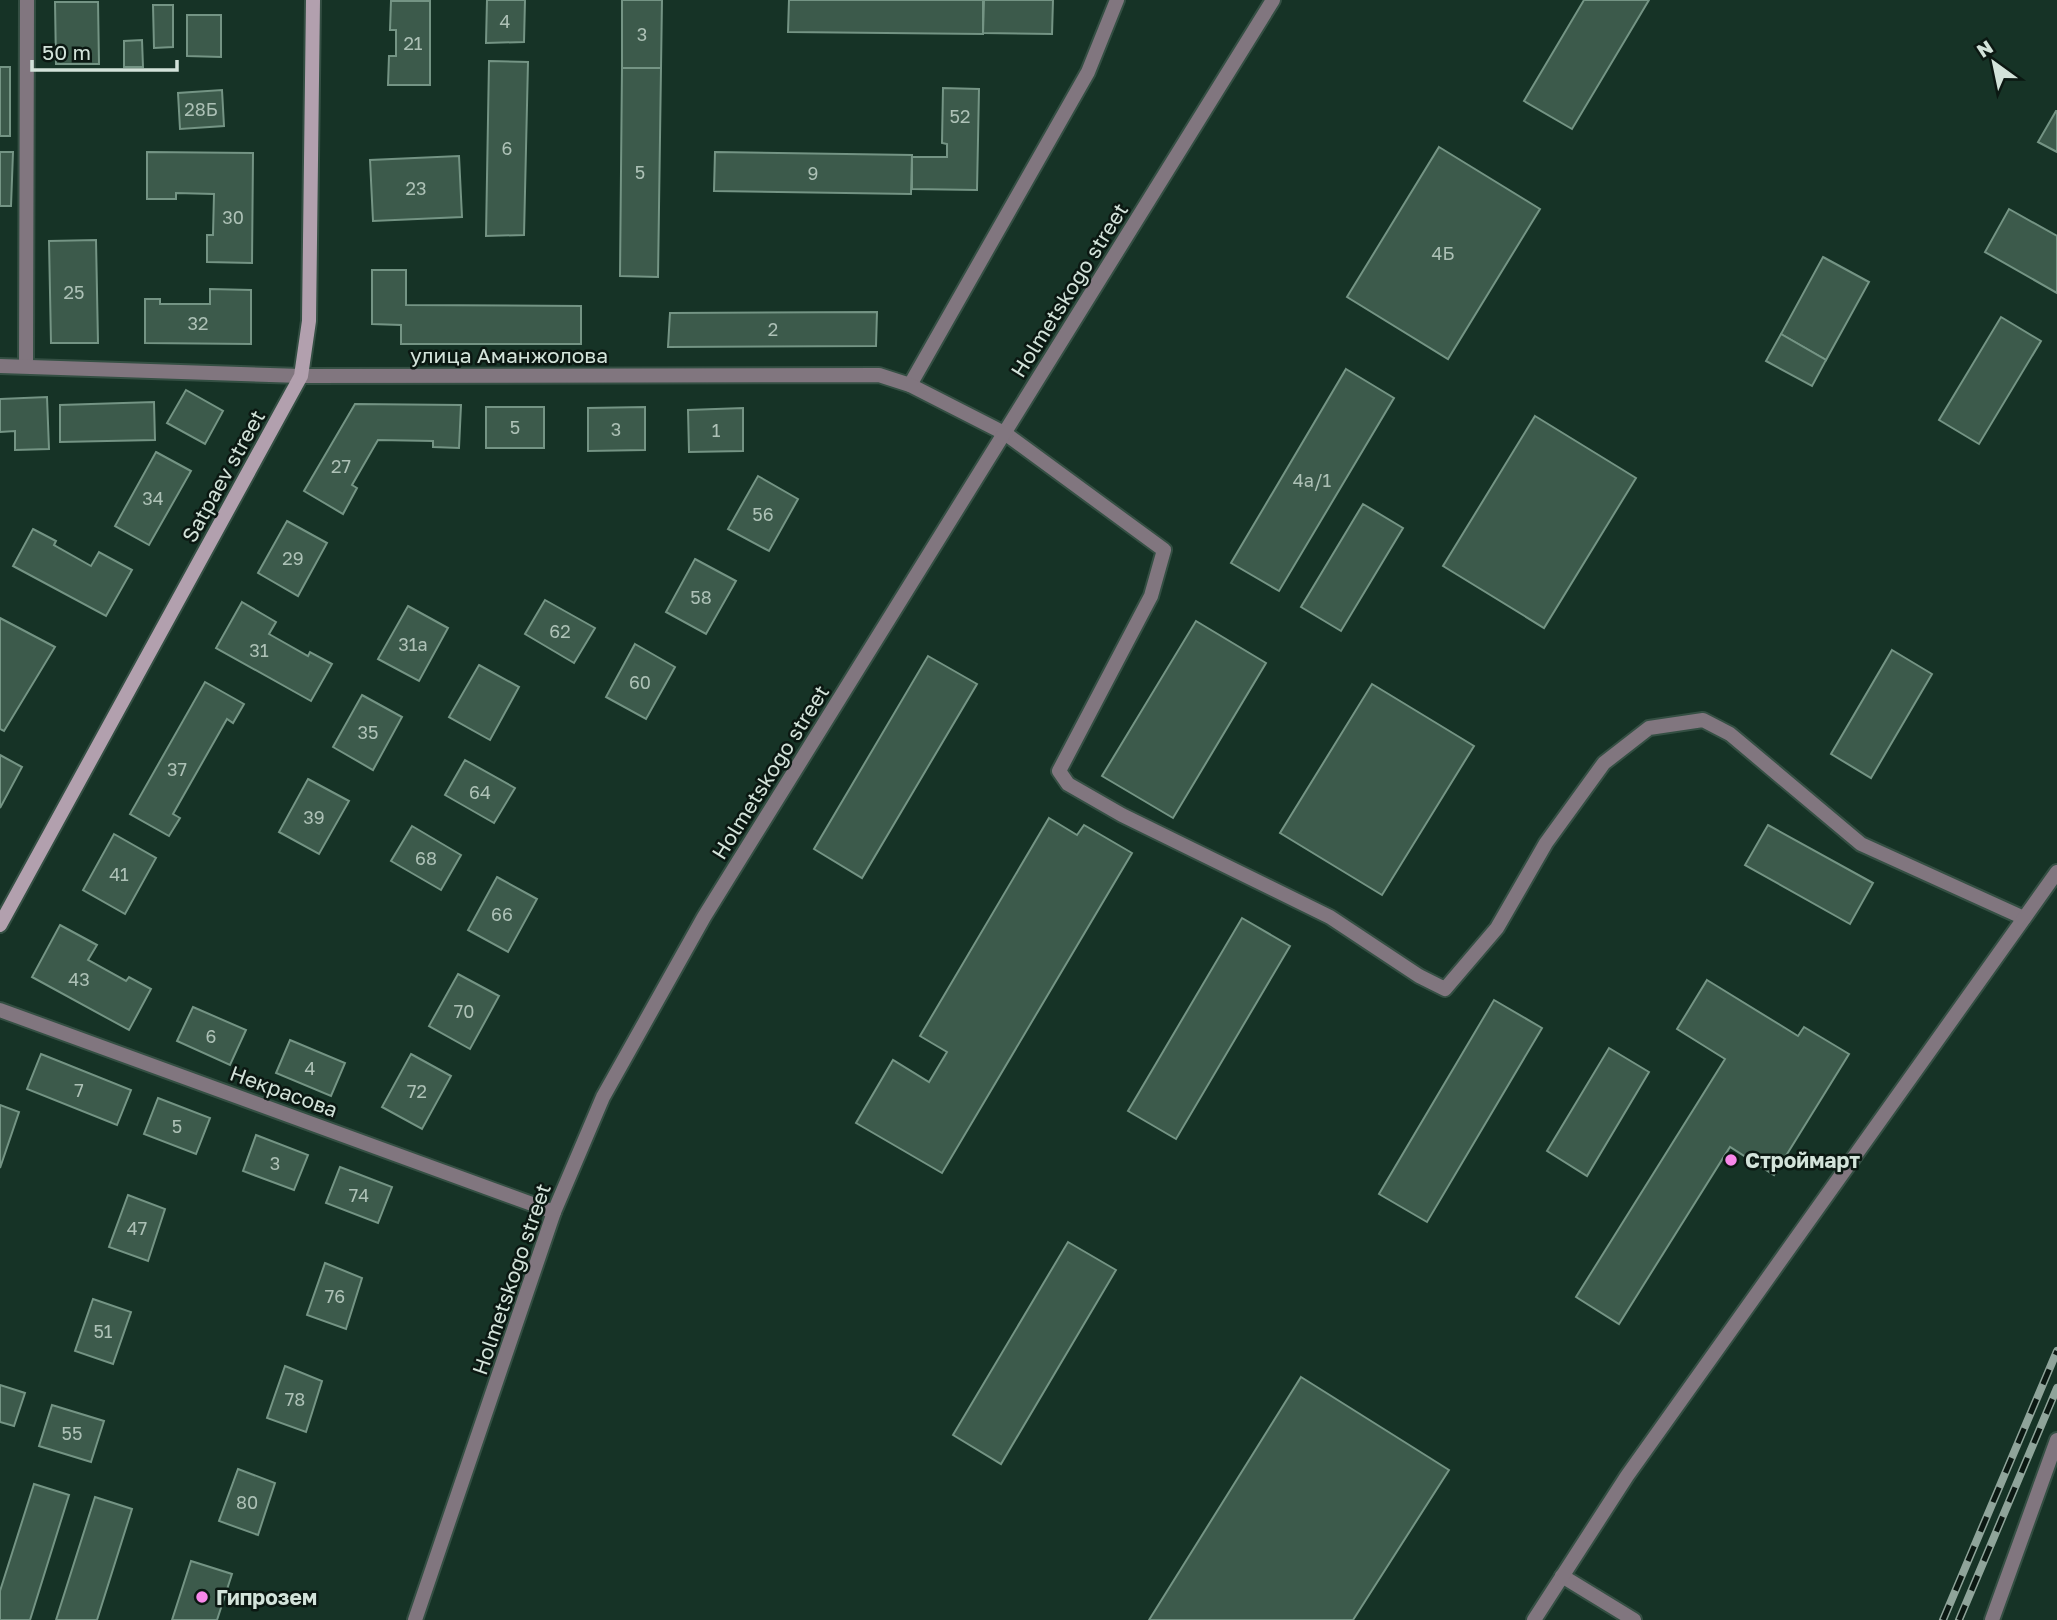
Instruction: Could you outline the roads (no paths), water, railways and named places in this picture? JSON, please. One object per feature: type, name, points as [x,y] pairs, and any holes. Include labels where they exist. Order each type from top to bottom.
[{"type":"main road","name":"Satpaev street","points":[[0,925],[301,376],[309,321],[313,0]]},
{"type":"street","points":[[26,366],[27,0]]},
{"type":"street","points":[[910,385],[1088,72],[1117,0]]},
{"type":"street","name":"Holmetskogo street","points":[[415,1620],[554,1212],[603,1097],[704,917],[1273,0]]},
{"type":"street","name":"улица Аманжолова","points":[[0,366],[301,376],[880,375],[910,385],[1006,434],[1164,550],[1151,596],[1059,771],[1068,784],[1122,816],[1330,917],[1419,976],[1445,989],[1497,928],[1546,843],[1604,763],[1649,728],[1703,720],[1749,749],[1778,772],[1807,801],[1861,844],[2024,918]]},
{"type":"street","points":[[1534,1620],[1627,1476],[2057,872]]},
{"type":"street","name":"Некрасова","points":[[0,1010],[554,1212]]},
{"type":"street","points":[[1992,1620],[2057,1440]]},
{"type":"street","points":[[1562,1576],[1634,1620]]},
{"type":"railway","points":[[1943,1620],[2057,1351]]},
{"type":"railway","points":[[1959,1620],[2057,1388]]},
{"type":"place","name":"Строймарт","points":[[1731,1160]]},
{"type":"place","name":"Гипрозем","points":[[202,1597]]}]
